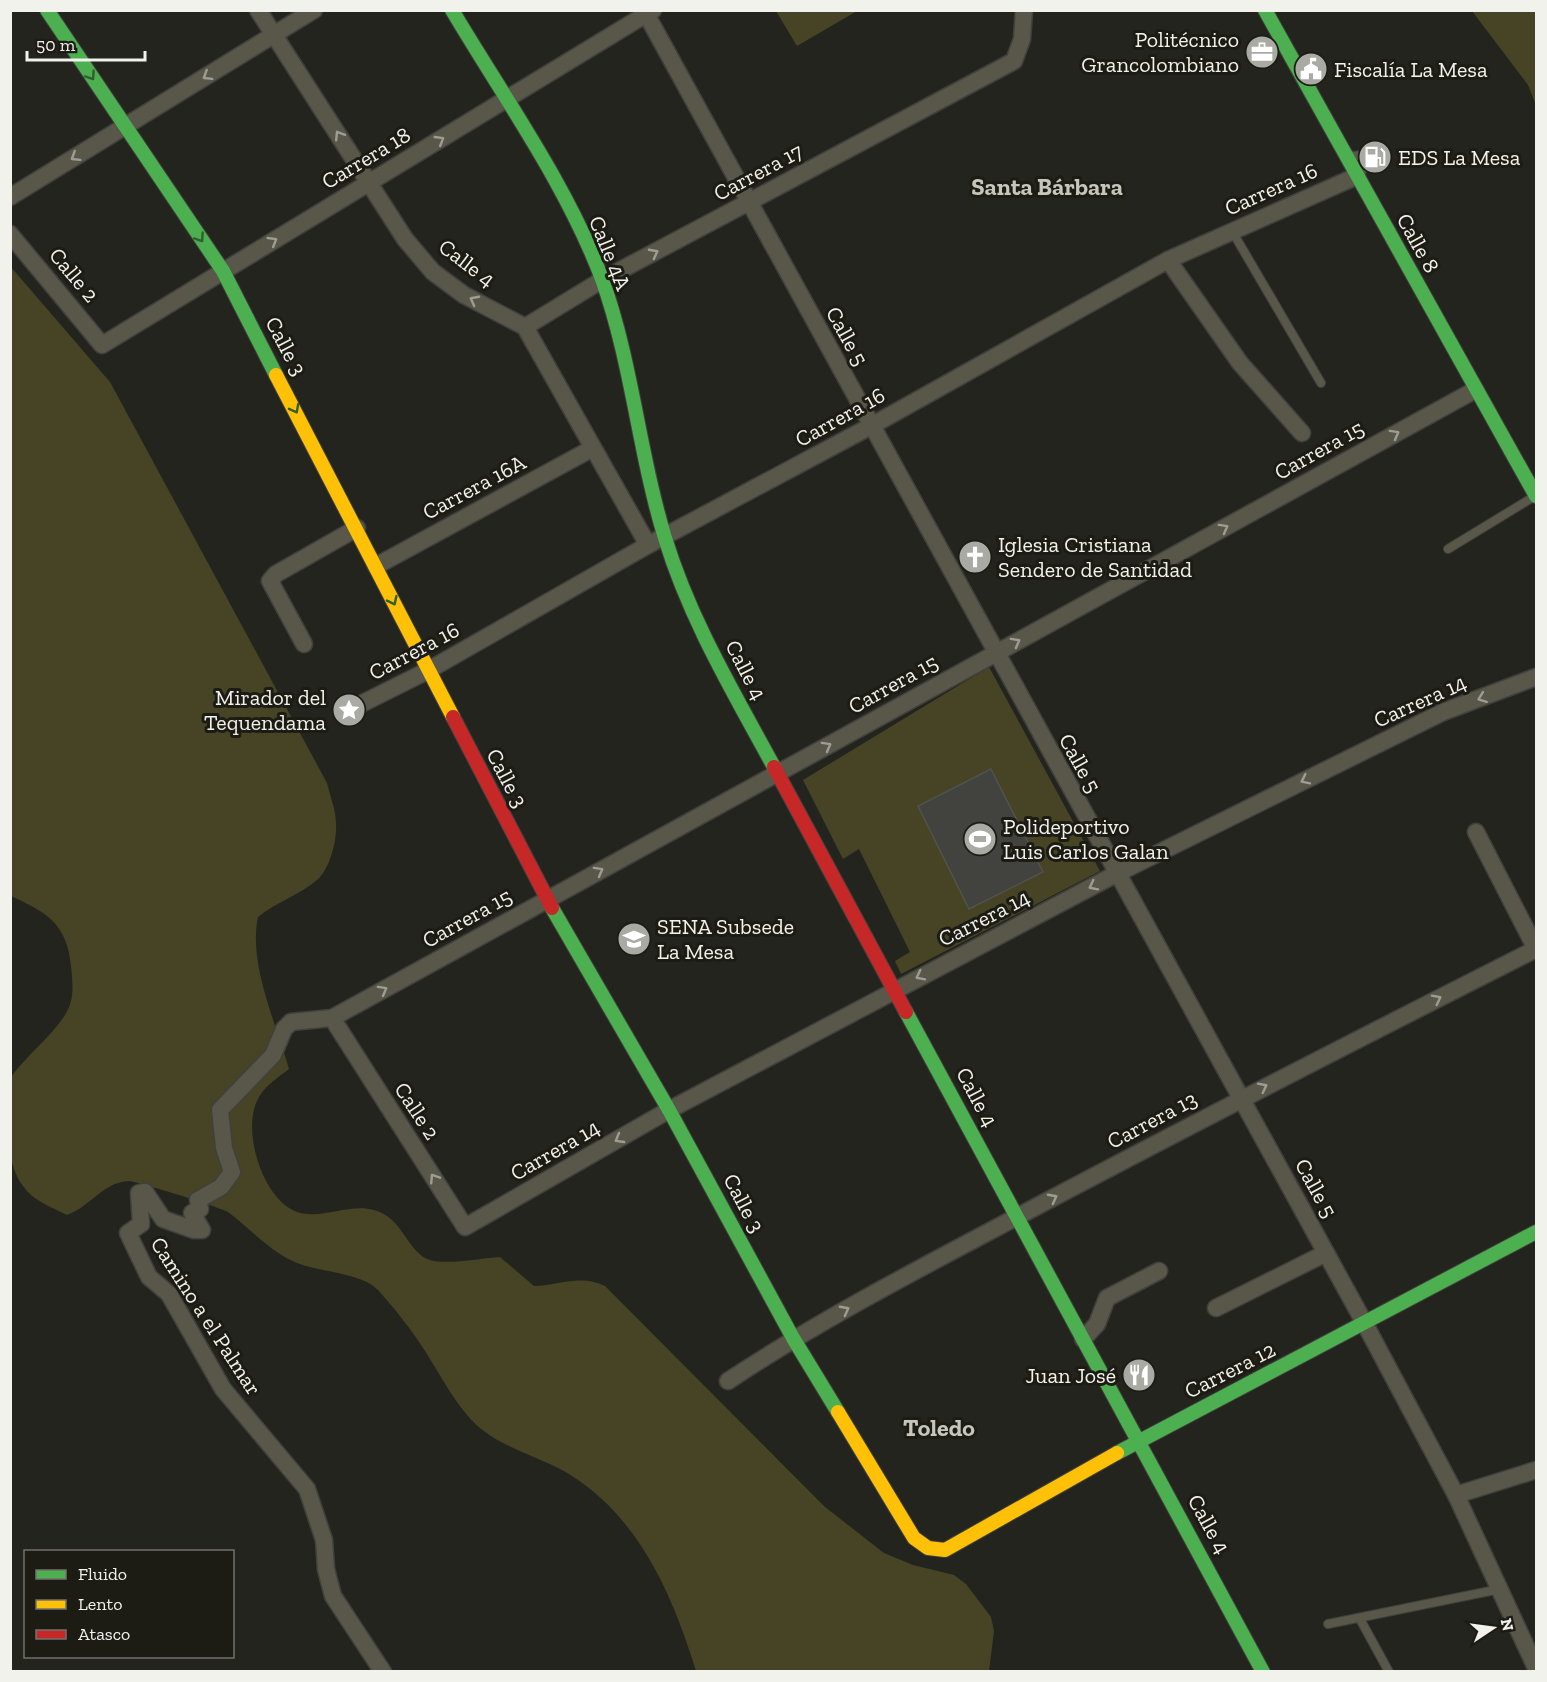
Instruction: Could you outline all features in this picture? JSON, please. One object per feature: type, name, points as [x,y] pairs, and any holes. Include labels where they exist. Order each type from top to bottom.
[{"type":"street","name":"Calle 3","points":[[47,10],[223,272],[547,900],[669,1110],[793,1338],[914,1538],[928,1548],[945,1550]]},
{"type":"street","name":"Calle 4","points":[[258,10],[405,239],[433,272],[464,295],[525,327]]},
{"type":"street","points":[[10,197],[314,10]]},
{"type":"street","name":"Calle 4A","points":[[452,10],[568,209],[602,280],[620,344],[665,538]]},
{"type":"street","name":"Carrera 17","points":[[525,327],[602,280],[1014,61],[1022,39],[1024,10]]},
{"type":"street","name":"Calle 8","points":[[1265,10],[1475,390],[1536,495]]},
{"type":"street","name":"Carrera 18","points":[[102,345],[648,12]]},
{"type":"street","name":"Calle 5","points":[[648,12],[749,203],[995,654],[1365,1324],[1456,1496],[1500,1589],[1529,1632],[1536,1668]]},
{"type":"street","name":"Carrera 16","points":[[350,710],[427,671],[648,545],[665,538],[871,426],[1168,260],[1357,176]]},
{"type":"street","name":"Calle 2","points":[[10,234],[102,345]]},
{"type":"street","points":[[1168,260],[1240,363],[1302,433]]},
{"type":"street","points":[[525,327],[648,545]]},
{"type":"street","name":"Carrera 15","points":[[332,1018],[1475,390]]},
{"type":"street","name":"Carrera 16A","points":[[376,566],[593,448]]},
{"type":"street","points":[[304,644],[270,581],[276,574],[357,528]]},
{"type":"street","name":"Calle 4","points":[[665,538],[695,618],[776,774],[1263,1671]]},
{"type":"street","name":"Carrera 14","points":[[465,1227],[669,1110],[1116,874],[1443,712],[1536,677]]},
{"type":"street","points":[[1476,832],[1536,949]]},
{"type":"street","name":"Carrera 13","points":[[728,1381],[793,1338],[1016,1217],[1241,1099],[1536,949]]},
{"type":"street","name":"Calle 2","points":[[332,1018],[465,1227]]},
{"type":"street","name":"Camino a el Palmar","points":[[332,1018],[291,1022],[284,1029],[273,1055],[220,1110],[224,1148],[232,1172],[221,1187],[198,1200],[200,1209],[192,1213],[202,1230],[194,1230],[163,1219],[143,1191],[138,1196],[141,1224],[128,1233],[149,1277],[170,1294],[223,1389],[307,1489],[324,1540],[326,1569],[333,1596],[383,1671]]},
{"type":"street","name":"Carrera 12","points":[[945,1550],[1138,1441],[1365,1324],[1536,1232]]},
{"type":"street","points":[[1216,1308],[1326,1253]]},
{"type":"street","points":[[1083,1339],[1096,1324],[1107,1298],[1159,1271]]},
{"type":"street","points":[[1456,1496],[1536,1470]]},
{"type":"lane","points":[[1346,156],[1371,158],[1357,176]]},
{"type":"lane","points":[[1232,231],[1321,383]]},
{"type":"lane","points":[[1448,549],[1536,495]]},
{"type":"lane","points":[[1328,1624],[1500,1589]]},
{"type":"lane","points":[[1360,1619],[1389,1671]]},
{"type":"shaded area","points":[[776,11],[857,11],[797,46]]},
{"type":"shaded area","points":[[1472,11],[1536,11],[1536,105],[1528,85]]},
{"type":"shaded area","points":[[10,266],[110,382],[327,783],[335,814],[336,831],[332,854],[326,869],[310,885],[258,917],[256,935],[260,974],[289,1069],[263,1091],[253,1114],[254,1147],[265,1180],[274,1194],[285,1205],[306,1214],[365,1208],[384,1214],[398,1226],[420,1254],[434,1261],[452,1262],[500,1257],[534,1286],[579,1280],[605,1286],[825,1507],[884,1553],[913,1565],[954,1575],[966,1584],[991,1617],[994,1631],[989,1671],[696,1671],[664,1587],[634,1535],[615,1512],[594,1492],[569,1474],[500,1442],[471,1420],[408,1327],[371,1284],[351,1276],[306,1266],[287,1258],[269,1247],[228,1212],[129,1181],[120,1182],[104,1190],[67,1215],[27,1191],[13,1166],[10,1152],[11,1077],[65,1015],[71,1001],[72,987],[67,946],[56,925],[38,910],[11,896]]},
{"type":"shaded area","points":[[989,667],[1100,871],[901,974],[895,961],[910,952],[859,849],[843,859],[803,780]]},
{"type":"building","name":"Polideportivo Luis Carlos Galan","points":[[991,769],[1043,872],[969,909],[918,806]]},
{"type":"traffic: fast","points":[[47,10],[223,271],[276,375]]},
{"type":"traffic: fast","points":[[452,10],[553,175],[588,244],[602,279],[621,343],[648,474],[675,568],[714,656],[774,767]]},
{"type":"traffic: fast","points":[[1265,10],[1536,496]]},
{"type":"traffic: fast","points":[[552,908],[669,1110],[793,1338],[838,1412]]},
{"type":"traffic: fast","points":[[906,1012],[1263,1672]]},
{"type":"traffic: fast","points":[[1117,1453],[1536,1232]]},
{"type":"traffic: slow","points":[[276,375],[453,717]]},
{"type":"traffic: slow","points":[[838,1412],[914,1538],[928,1548],[945,1550],[1117,1453]]},
{"type":"traffic: jam","points":[[453,717],[552,908]]},
{"type":"traffic: jam","points":[[774,767],[906,1012]]},
{"type":"place","name":"Politécnico Grancolombiano","points":[[1262,52]]},
{"type":"place","name":"Fiscalía La Mesa","points":[[1311,69]]},
{"type":"place","name":"EDS La Mesa","points":[[1375,157]]},
{"type":"place","name":"Iglesia Cristiana Sendero de Santidad","points":[[975,557]]},
{"type":"place","name":"Mirador del Tequendama","points":[[349,710]]},
{"type":"place","name":"Polideportivo Luis Carlos Galan","points":[[980,839]]},
{"type":"place","name":"SENA Subsede La Mesa","points":[[634,939]]},
{"type":"place","name":"Juan José","points":[[1139,1375]]},
{"type":"district","name":"Santa Bárbara","points":[[1047,186]]},
{"type":"district","name":"Toledo","points":[[939,1427]]}]
